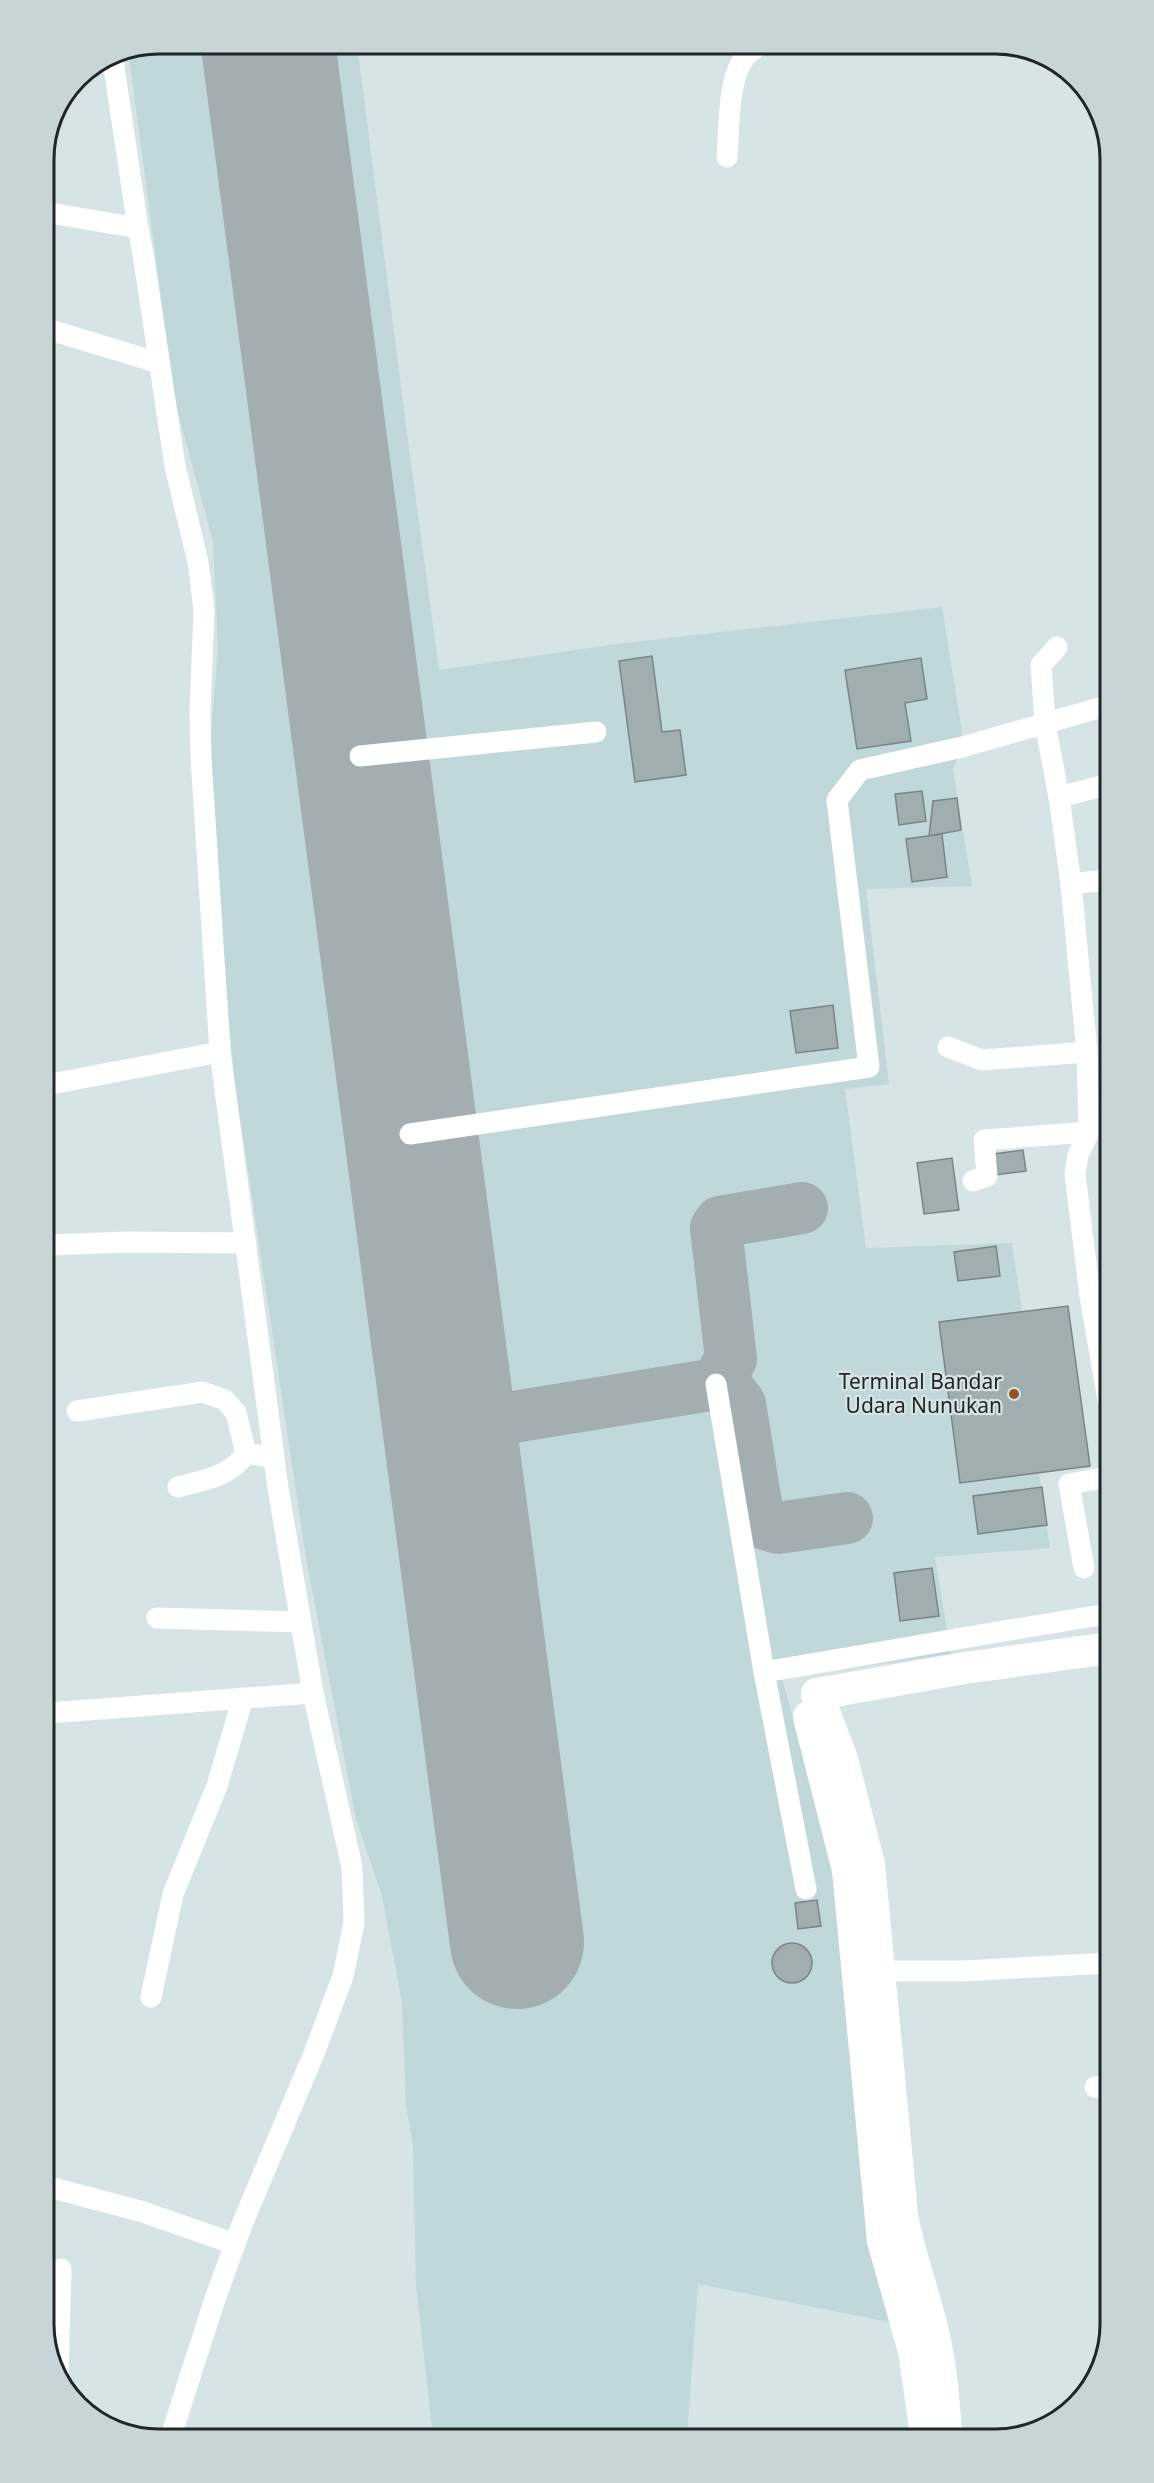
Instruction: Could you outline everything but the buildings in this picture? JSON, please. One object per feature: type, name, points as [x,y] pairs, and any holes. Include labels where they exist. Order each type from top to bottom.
[{"type":"highway","points":[[817,1694],[965,1668],[1100,1649]]},
{"type":"highway","points":[[817,1694],[843,1764],[869,1864],[902,2216],[912,2263],[934,2337],[944,2392],[946,2429]]},
{"type":"highway","points":[[817,1694],[808,1713],[814,1744],[848,1870],[882,2232],[888,2264],[914,2351],[925,2429]]},
{"type":"street","points":[[727,157],[732,98],[737,71],[741,61],[749,54]]},
{"type":"street","points":[[114,65],[175,466],[198,562],[204,610],[200,747],[220,1052],[274,1458],[313,1693],[352,1867],[354,1923],[343,1976],[315,2051],[235,2244],[173,2429]]},
{"type":"street","points":[[54,214],[138,228]]},
{"type":"street","points":[[54,331],[159,363]]},
{"type":"street","points":[[1057,647],[1041,665],[1045,723],[1059,797],[1071,884],[1087,1052],[1089,1132],[1078,1155],[1075,1174],[1090,1296],[1100,1354]]},
{"type":"street","points":[[410,1134],[869,1067],[837,800],[860,770],[962,747],[1100,708]]},
{"type":"street","points":[[360,756],[596,732]]},
{"type":"street","points":[[1059,797],[1100,787]]},
{"type":"street","points":[[1071,884],[1100,881]]},
{"type":"street","points":[[948,1047],[982,1060],[1087,1052]]},
{"type":"street","points":[[54,1084],[220,1052]]},
{"type":"street","points":[[974,1181],[987,1176],[984,1140],[1089,1132]]},
{"type":"street","points":[[54,1245],[127,1242],[246,1243]]},
{"type":"street","points":[[716,1384],[764,1672],[806,1889]]},
{"type":"street","points":[[76,1411],[203,1392],[225,1400],[236,1413],[246,1453],[240,1462],[223,1475],[178,1487]]},
{"type":"street","points":[[246,1453],[274,1458]]},
{"type":"street","points":[[1084,1568],[1069,1484],[1100,1479]]},
{"type":"street","points":[[764,1672],[1100,1615]]},
{"type":"street","points":[[158,1618],[300,1622]]},
{"type":"street","points":[[961,1637],[965,1668]]},
{"type":"street","points":[[54,1713],[313,1693]]},
{"type":"street","points":[[151,1997],[173,1894],[217,1786],[243,1698]]},
{"type":"street","points":[[880,1971],[963,1971],[1100,1964]]},
{"type":"street","points":[[54,2188],[140,2211],[235,2244]]},
{"type":"street","points":[[59,2353],[61,2269]]},
{"type":"shaded area","points":[[159,54],[358,54],[439,670],[616,644],[942,607],[961,725],[962,747],[953,769],[972,886],[866,889],[889,1084],[845,1089],[866,1248],[1012,1243],[1022,1311],[1068,1306],[1090,1466],[1039,1473],[1050,1548],[935,1557],[951,1654],[782,1678],[834,1865],[889,2322],[698,2284],[688,2429],[432,2429],[416,2285],[413,2145],[406,2106],[402,2003],[382,1896],[356,1819],[306,1558],[234,1077],[208,771],[218,648],[213,541],[175,402],[129,59]]},
{"type":"taxiway","points":[[716,1384],[731,1359],[716,1228],[720,1222],[802,1208]]},
{"type":"taxiway","points":[[443,1384],[469,1407],[495,1420]]},
{"type":"taxiway","points":[[454,1469],[469,1444],[495,1420],[716,1384],[731,1392],[740,1404],[758,1516],[765,1524],[778,1528],[847,1518]]},
{"type":"runway","points":[[269,54],[517,1942]]},
{"type":"place","name":"Terminal Bandar Udara Nunukan","points":[[1014,1394]]}]
